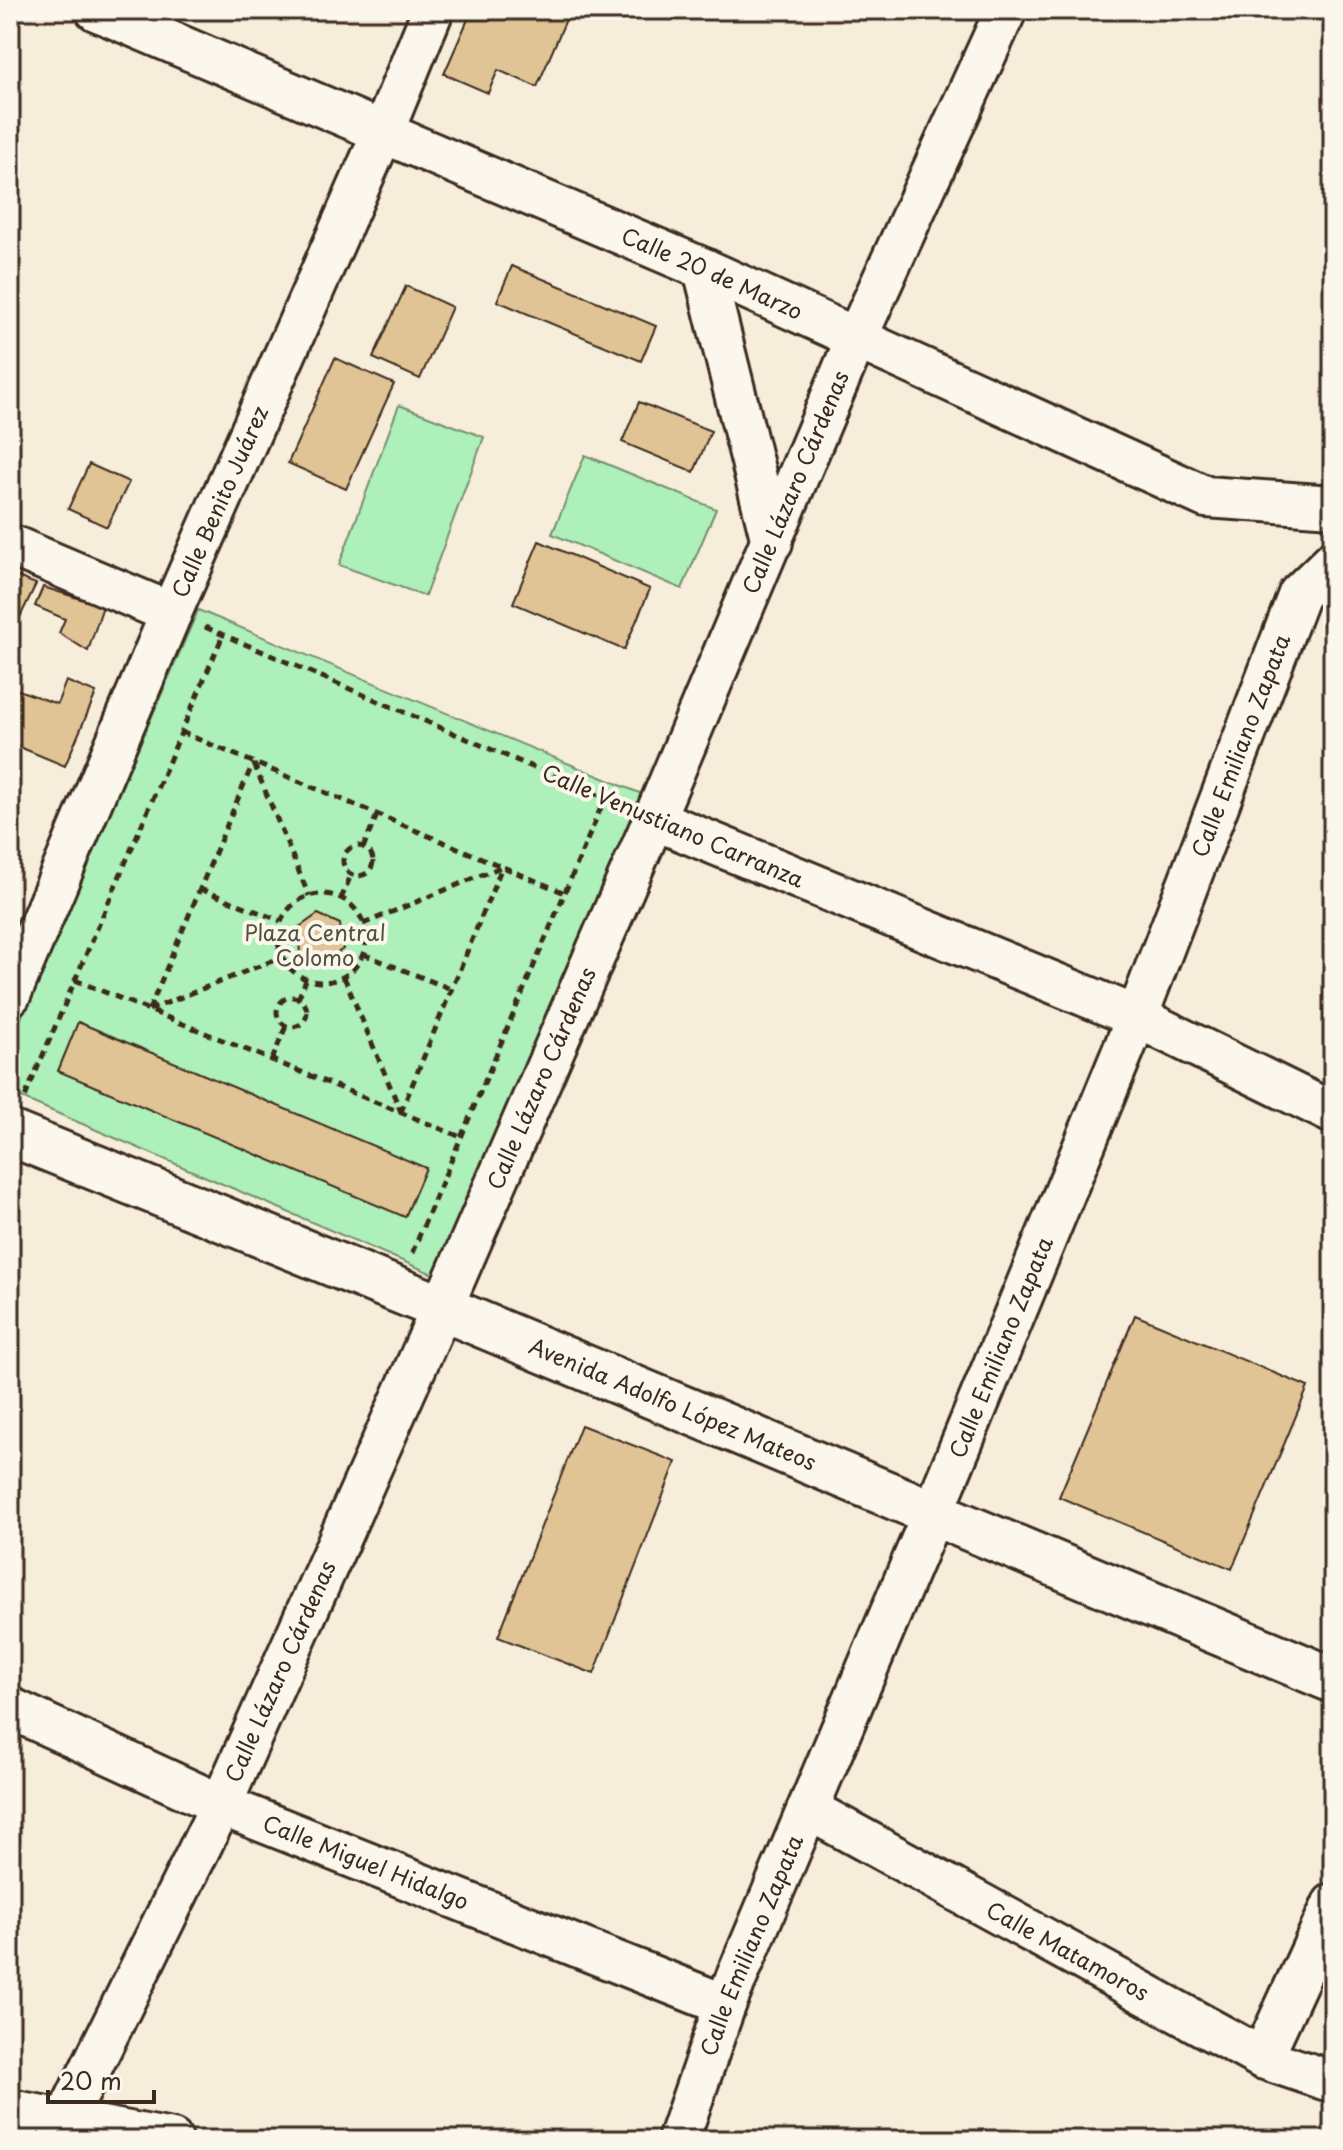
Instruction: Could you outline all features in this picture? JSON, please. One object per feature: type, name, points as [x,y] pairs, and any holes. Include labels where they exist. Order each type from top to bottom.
[{"type":"main road","name":"Avenida Adolfo López Mateos","points":[[16,1119],[396,1290],[1333,1680]]},
{"type":"street","name":"Calle 20 de Marzo","points":[[96,10],[704,269],[1206,497],[1333,506]]},
{"type":"street","name":"Calle Benito Juárez","points":[[10,995],[171,613],[383,132],[433,10]]},
{"type":"street","name":"Calle Lázaro Cárdenas","points":[[63,2130],[221,1805],[442,1308],[654,819],[856,339],[1006,10]]},
{"type":"street","points":[[704,269],[772,542]]},
{"type":"street","points":[[10,545],[171,613]]},
{"type":"street","name":"Calle Emiliano Zapata","points":[[678,2140],[725,2005],[933,1513],[1137,1017],[1299,594],[1333,561]]},
{"type":"street","name":"Calle Venustiano Carranza","points":[[654,819],[1137,1017],[1333,1113]]},
{"type":"street","name":"Calle Miguel Hidalgo","points":[[10,1708],[221,1805],[725,2005]]},
{"type":"street","name":"Calle Matamoros","points":[[808,1809],[1262,2058],[1333,2082]]},
{"type":"street","points":[[1262,2058],[1333,1904]]},
{"type":"street","points":[[10,2110],[63,2130],[172,2140]]},
{"type":"path","name":"Calle Venustiano Carranza","points":[[171,613],[654,819]]},
{"type":"path","points":[[16,1119],[223,635]]},
{"type":"path","points":[[181,732],[565,893]]},
{"type":"path","points":[[149,1010],[253,763]]},
{"type":"path","points":[[253,763],[309,896]]},
{"type":"path","points":[[396,1290],[605,798]]},
{"type":"path","points":[[363,848],[377,815]]},
{"type":"path","points":[[355,847],[363,848],[372,858],[371,867],[361,875],[351,875],[344,864],[344,855],[355,847]]},
{"type":"path","points":[[363,924],[502,867]]},
{"type":"path","points":[[401,1112],[502,867]]},
{"type":"path","points":[[341,899],[351,875]]},
{"type":"path","points":[[200,889],[281,921]]},
{"type":"path","points":[[320,894],[341,899],[350,905],[363,924],[366,944],[363,954],[344,977],[331,981],[306,980],[296,974],[282,957],[278,933],[281,921],[288,910],[309,896],[320,894]]},
{"type":"path","points":[[363,954],[452,989]]},
{"type":"path","points":[[149,1010],[282,957]]},
{"type":"path","points":[[344,977],[401,1112]]},
{"type":"path","points":[[75,980],[461,1137]]},
{"type":"path","points":[[298,999],[306,980]]},
{"type":"path","points":[[284,999],[298,999],[307,1009],[305,1018],[299,1025],[286,1026],[278,1016],[278,1006],[284,999]]},
{"type":"path","points":[[272,1060],[286,1026]]},
{"type":"green space","points":[[399,405],[484,437],[425,596],[339,565]]},
{"type":"green space","points":[[585,455],[716,509],[682,589],[552,534]]},
{"type":"green space","name":"Plaza Central Colomo","points":[[198,610],[642,794],[435,1275],[10,1093],[10,1044]]},
{"type":"building","points":[[472,10],[570,10],[537,87],[498,70],[488,93],[444,74]]},
{"type":"building","points":[[512,266],[656,326],[641,361],[497,301]]},
{"type":"building","points":[[406,286],[452,307],[420,379],[373,358]]},
{"type":"building","points":[[335,358],[394,384],[346,489],[288,463]]},
{"type":"building","points":[[639,402],[711,431],[694,472],[622,442]]},
{"type":"building","points":[[89,464],[129,482],[107,527],[68,509]]},
{"type":"building","points":[[539,541],[650,589],[624,650],[513,603]]},
{"type":"building","points":[[10,574],[36,584],[20,617],[10,611]]},
{"type":"building","points":[[43,587],[103,606],[88,651],[59,633],[65,619],[35,606]]},
{"type":"building","points":[[66,681],[96,693],[65,766],[10,743],[10,687],[57,704]]},
{"type":"building","points":[[318,914],[340,924],[343,949],[323,963],[300,954],[298,928]]},
{"type":"building","points":[[78,1022],[426,1168],[405,1217],[58,1071]]},
{"type":"building","points":[[1135,1315],[1308,1387],[1232,1569],[1059,1497]]},
{"type":"building","points":[[581,1425],[676,1462],[594,1674],[498,1637]]}]
